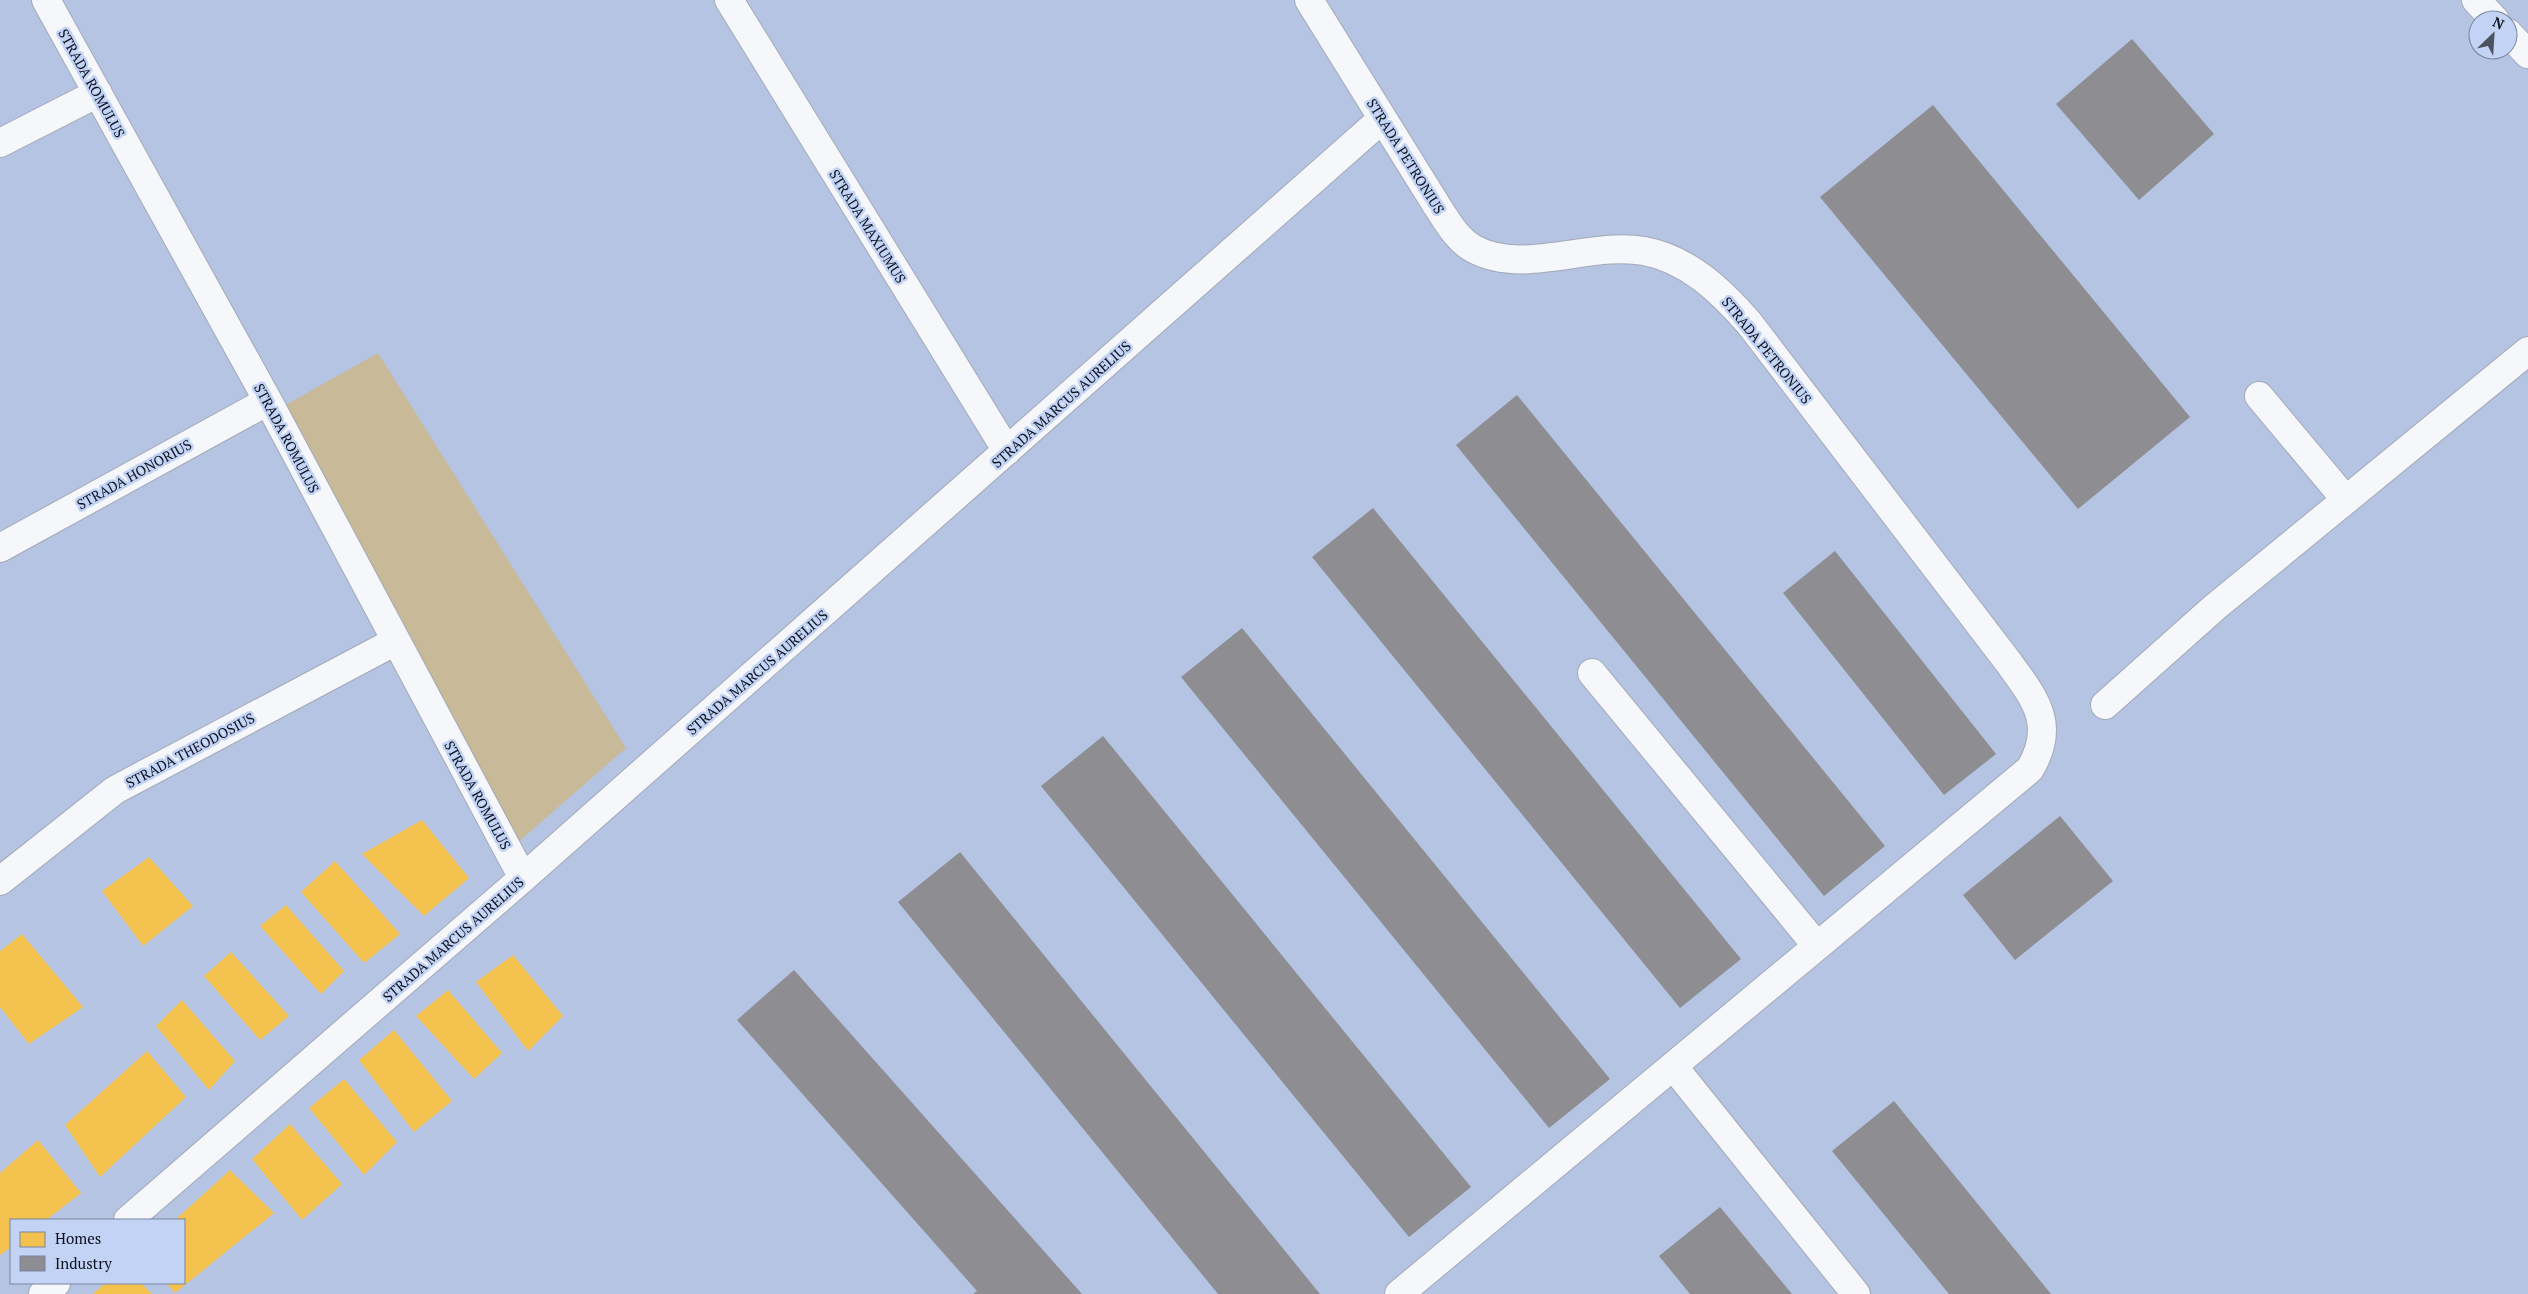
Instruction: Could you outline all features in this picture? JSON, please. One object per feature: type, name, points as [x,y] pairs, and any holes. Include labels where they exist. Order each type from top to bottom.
[{"type":"street","name":"STRADA ROMULUS","points":[[46,0],[268,401],[394,642],[523,878]]},
{"type":"street","name":"STRADA MAXIUMUS","points":[[729,0],[1007,451]]},
{"type":"street","name":"STRADA PETRONIUS","points":[[1310,0],[1382,119],[1455,233],[1473,248],[1492,256],[1515,259],[1616,249],[1644,251],[1672,260],[1686,267],[1700,275],[1726,297],[1749,323],[2027,687],[2041,718],[2044,735],[2039,754],[2030,769],[1817,946]]},
{"type":"street","points":[[2476,0],[2486,10]]},
{"type":"street","points":[[2518,44],[2528,54]]},
{"type":"street","points":[[0,143],[98,93]]},
{"type":"street","name":"STRADA MARCUS AURELIUS","points":[[129,1219],[523,878],[1382,119]]},
{"type":"street","points":[[2105,705],[2215,607],[2528,351]]},
{"type":"street","points":[[2259,396],[2346,500]]},
{"type":"street","name":"STRADA HONORIUS","points":[[0,548],[268,401]]},
{"type":"street","name":"STRADA THEODOSIUS","points":[[0,882],[115,790],[394,642]]},
{"type":"street","points":[[1400,1294],[1817,946],[1592,673]]},
{"type":"street","points":[[1673,1066],[1856,1294]]},
{"type":"street","points":[[43,1294],[55,1284]]},
{"type":"shaded area","points":[[0,0],[2528,0],[2528,1294],[0,1294]]},
{"type":"shaded area","points":[[378,353],[626,748],[508,851],[273,412]]},
{"type":"building: Homes","points":[[422,820],[469,878],[424,916],[362,854]]},
{"type":"building: Homes","points":[[149,857],[193,906],[143,946],[102,891]]},
{"type":"building: Homes","points":[[335,861],[400,934],[364,963],[301,892]]},
{"type":"building: Homes","points":[[286,905],[344,971],[321,994],[260,926]]},
{"type":"building: Homes","points":[[22,934],[83,1007],[29,1044],[0,1007],[0,951]]},
{"type":"building: Homes","points":[[231,952],[289,1016],[260,1040],[204,976]]},
{"type":"building: Homes","points":[[513,955],[563,1016],[528,1051],[476,982]]},
{"type":"building: Homes","points":[[448,990],[502,1053],[474,1079],[416,1016]]},
{"type":"building: Homes","points":[[182,1000],[235,1061],[209,1090],[156,1026]]},
{"type":"building: Homes","points":[[394,1030],[452,1101],[414,1132],[359,1060]]},
{"type":"building: Homes","points":[[147,1051],[186,1097],[100,1177],[65,1125]]},
{"type":"building: Homes","points":[[344,1079],[397,1142],[364,1175],[309,1108]]},
{"type":"building: Homes","points":[[290,1124],[342,1184],[302,1220],[252,1159]]},
{"type":"building: Homes","points":[[38,1140],[81,1193],[47,1219],[10,1219],[10,1248],[0,1255],[0,1173]]},
{"type":"building: Homes","points":[[230,1170],[274,1213],[175,1293],[167,1284],[185,1284],[185,1219],[176,1219]]},
{"type":"building: Homes","points":[[104,1284],[142,1284],[152,1294],[93,1294]]},
{"type":"building: Industry","points":[[2132,39],[2214,134],[2139,200],[2056,104]]},
{"type":"building: Industry","points":[[1933,105],[2190,417],[2078,509],[1820,197]]},
{"type":"building: Industry","points":[[1517,395],[1885,846],[1824,896],[1456,445]]},
{"type":"building: Industry","points":[[1373,508],[1741,959],[1680,1008],[1312,557]]},
{"type":"building: Industry","points":[[1835,551],[1996,754],[1944,795],[1783,593]]},
{"type":"building: Industry","points":[[1242,628],[1610,1079],[1549,1128],[1181,677]]},
{"type":"building: Industry","points":[[1103,736],[1471,1187],[1409,1237],[1041,786]]},
{"type":"building: Industry","points":[[2060,816],[2113,881],[2015,960],[1963,895]]},
{"type":"building: Industry","points":[[960,852],[1320,1294],[1218,1294],[898,902]]},
{"type":"building: Industry","points":[[794,970],[1082,1294],[973,1294],[977,1291],[737,1020]]},
{"type":"building: Industry","points":[[1894,1101],[2051,1294],[1949,1294],[1832,1151]]},
{"type":"building: Industry","points":[[1720,1207],[1792,1294],[1690,1294],[1659,1256]]}]
